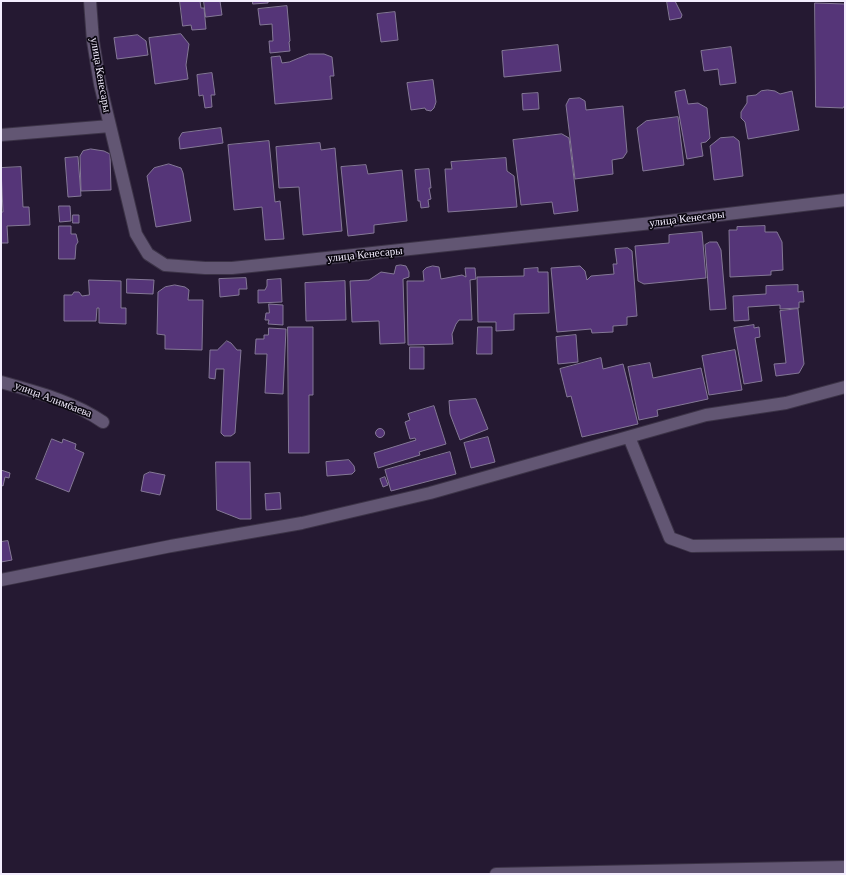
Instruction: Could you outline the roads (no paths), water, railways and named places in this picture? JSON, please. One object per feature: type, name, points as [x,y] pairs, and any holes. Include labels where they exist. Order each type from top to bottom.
[{"type":"street","name":"улица Кенесары","points":[[90,1],[93,41],[100,84],[136,234],[148,254],[165,265],[181,267],[232,268],[652,223],[845,200]]},
{"type":"street","points":[[1,135],[110,126]]},
{"type":"street","name":"улица Алимбаева","points":[[1,382],[46,395],[89,412],[103,422]]},
{"type":"street","points":[[1,580],[171,546],[302,523],[430,493],[706,415],[786,403],[845,387]]},
{"type":"street","points":[[629,437],[670,538],[692,546],[845,544]]},
{"type":"street","points":[[496,874],[845,868]]}]
